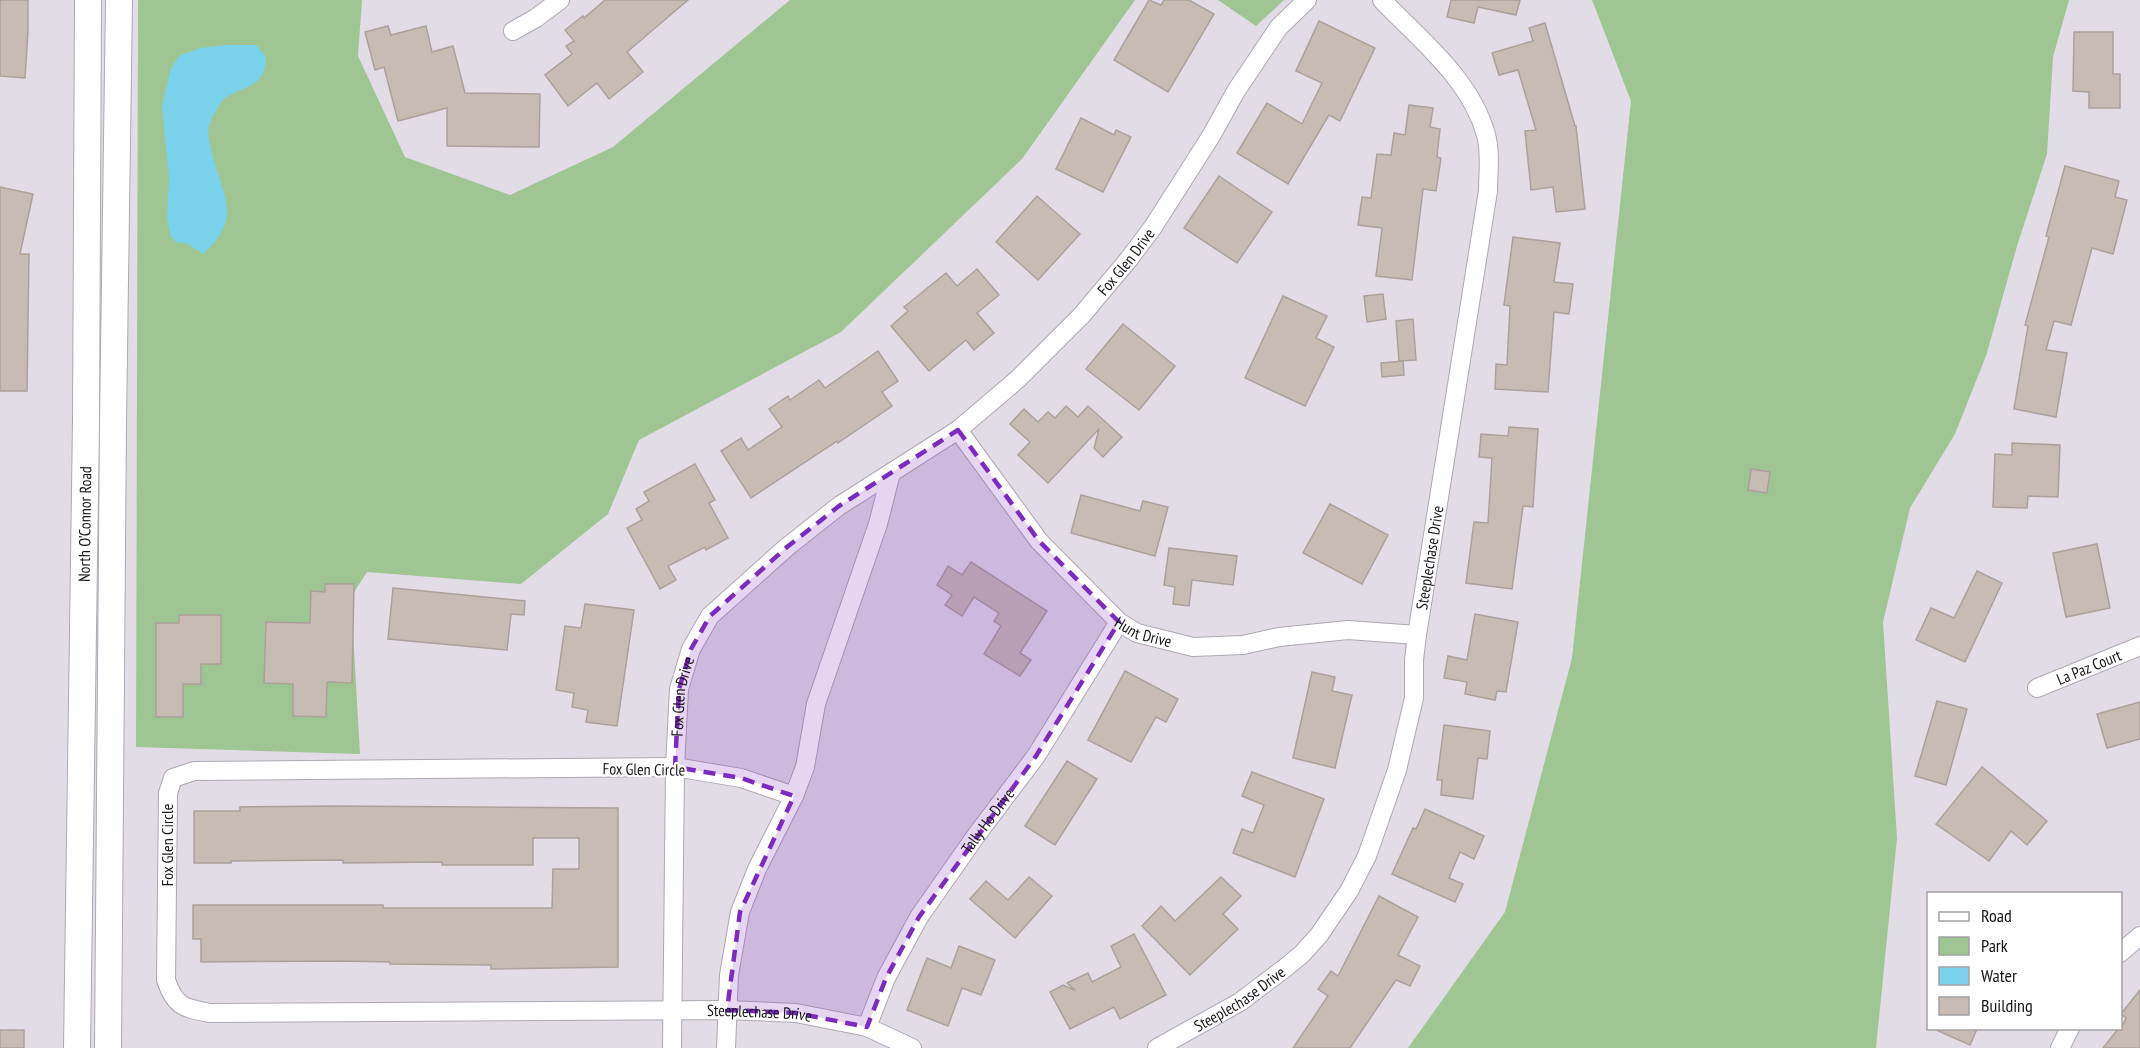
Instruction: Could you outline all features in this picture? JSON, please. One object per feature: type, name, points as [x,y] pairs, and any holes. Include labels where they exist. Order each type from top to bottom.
[{"type":"main road","name":"North O'Connor Road","points":[[77,1048],[86,421],[88,0]]},
{"type":"main road","name":"North O'Connor Road","points":[[108,1048],[119,0]]},
{"type":"street","points":[[513,31],[536,18],[560,0]]},
{"type":"street","name":"Fox Glen Drive","points":[[672,1048],[675,767],[679,689],[692,649],[710,616],[787,547],[839,506],[958,430],[1019,378],[1066,331],[1129,259],[1158,218],[1211,136],[1236,91],[1279,27],[1307,0]]},
{"type":"street","name":"Steeplechase Drive","points":[[1157,1048],[1240,1002],[1302,954],[1319,935],[1349,891],[1367,856],[1397,771],[1414,698],[1414,660],[1417,635],[1488,191],[1489,160],[1486,135],[1466,89],[1444,63],[1382,0]]},
{"type":"street","name":"Hunt Drive","points":[[958,430],[1039,541],[1119,622],[1137,633],[1193,647],[1243,645],[1279,637],[1348,630],[1417,635]]},
{"type":"street","points":[[726,1048],[729,975],[740,912],[757,869],[794,796],[805,767],[816,704],[878,524],[891,473]]},
{"type":"street","name":"Tally Ho Drive","points":[[867,1027],[886,978],[919,917],[1036,756],[1119,622]]},
{"type":"street","name":"La Paz Court","points":[[2037,688],[2140,646]]},
{"type":"street","name":"Fox Glen Circle","points":[[672,1011],[210,1013],[188,1009],[172,998],[166,980],[168,793],[173,778],[194,771],[675,767],[741,778],[794,796]]},
{"type":"street","points":[[2122,952],[2140,936]]},
{"type":"street","name":"Steeplechase Drive","points":[[672,1011],[727,1010],[796,1013],[867,1027],[912,1048]]},
{"type":"street","points":[[2060,1048],[2069,1030]]},
{"type":"highlighted area","points":[[958,430],[1039,541],[1119,622],[1036,756],[919,917],[886,978],[867,1027],[796,1013],[727,1010],[740,912],[794,796],[741,778],[675,767],[679,689],[691,649],[710,616],[787,547],[839,506]]},
{"type":"green space","points":[[138,0],[362,0],[358,56],[405,157],[510,195],[613,147],[790,0],[1135,0],[1022,159],[841,332],[639,440],[608,514],[521,584],[367,572],[351,597],[360,754],[136,747]]},
{"type":"green space","points":[[1218,0],[1284,0],[1256,26]]},
{"type":"green space","points":[[1592,0],[2069,0],[2053,57],[2047,154],[2017,246],[1986,356],[1955,434],[1910,508],[1883,622],[1897,838],[1876,1048],[1408,1048],[1505,912],[1572,658],[1631,101]]},
{"type":"water","points":[[256,45],[266,56],[265,66],[259,80],[254,84],[225,98],[209,126],[210,143],[227,206],[223,230],[203,254],[188,244],[176,242],[171,237],[167,218],[169,178],[162,106],[171,68],[179,56],[200,48]]},
{"type":"building","points":[[0,0],[28,0],[25,78],[0,76]]},
{"type":"building","points":[[605,0],[688,0],[627,52],[643,72],[609,99],[597,83],[568,106],[545,75],[572,54],[566,46],[574,41],[565,30]]},
{"type":"building","points":[[1149,0],[1161,5],[1164,0],[1189,0],[1214,14],[1168,92],[1114,60]]},
{"type":"building","points":[[1451,0],[1520,0],[1516,15],[1478,7],[1474,23],[1447,17]]},
{"type":"building","points":[[1319,21],[1375,48],[1340,121],[1329,115],[1288,184],[1237,153],[1267,103],[1302,124],[1322,83],[1296,71]]},
{"type":"building","points":[[1545,23],[1576,126],[1585,209],[1556,212],[1553,187],[1531,190],[1525,131],[1536,130],[1518,70],[1499,75],[1492,53],[1533,41],[1529,28]]},
{"type":"building","points":[[388,26],[391,35],[426,26],[432,52],[453,46],[465,93],[540,94],[539,147],[447,146],[447,108],[398,121],[384,67],[375,70],[365,32]]},
{"type":"building","points":[[2074,32],[2113,32],[2113,74],[2120,74],[2120,108],[2089,108],[2089,92],[2073,91]]},
{"type":"building","points":[[1409,105],[1433,108],[1430,127],[1440,129],[1437,157],[1441,158],[1436,191],[1423,189],[1412,280],[1376,276],[1382,228],[1358,225],[1362,197],[1371,198],[1377,154],[1391,155],[1394,133],[1405,135]]},
{"type":"building","points":[[1081,118],[1114,135],[1116,130],[1131,137],[1103,192],[1056,169]]},
{"type":"building","points":[[2065,166],[2119,181],[2115,197],[2127,200],[2113,254],[2092,248],[2071,325],[2054,321],[2046,350],[2067,353],[2056,417],[2014,409],[2028,326],[2025,325],[2049,237],[2046,236]]},
{"type":"building","points":[[1219,176],[1272,212],[1237,263],[1184,228]]},
{"type":"building","points":[[0,187],[33,194],[20,254],[29,254],[27,391],[0,391]]},
{"type":"building","points":[[1037,196],[1080,234],[1038,280],[996,242]]},
{"type":"building","points":[[1513,237],[1560,243],[1554,282],[1573,284],[1569,314],[1554,312],[1548,392],[1495,389],[1496,364],[1507,365],[1510,306],[1504,305]]},
{"type":"building","points":[[977,269],[999,295],[977,313],[994,333],[974,350],[966,340],[929,371],[891,326],[908,311],[904,307],[946,273],[957,286]]},
{"type":"building","points":[[1383,294],[1386,319],[1367,322],[1364,296]]},
{"type":"building","points":[[1283,296],[1327,316],[1316,338],[1334,347],[1305,406],[1245,378]]},
{"type":"building","points":[[1413,319],[1416,360],[1399,361],[1396,321]]},
{"type":"building","points":[[1123,324],[1175,366],[1139,410],[1086,369]]},
{"type":"building","points":[[878,351],[898,381],[882,392],[892,406],[751,498],[721,451],[741,438],[748,450],[782,427],[769,409],[788,396],[790,400],[819,380],[825,388]]},
{"type":"building","points":[[1403,361],[1404,375],[1382,377],[1381,363]]},
{"type":"building","points":[[1066,406],[1078,417],[1088,406],[1122,437],[1103,457],[1094,448],[1099,429],[1048,483],[1018,455],[1030,442],[1010,424],[1024,409],[1038,422],[1048,412],[1055,418]]},
{"type":"building","points":[[1509,427],[1538,429],[1533,507],[1523,506],[1512,589],[1466,583],[1474,522],[1488,523],[1492,458],[1479,457],[1481,434],[1508,436]]},
{"type":"building","points":[[2012,443],[2060,445],[2058,497],[2028,496],[2027,508],[1993,507],[1995,454],[2012,455]]},
{"type":"building","points":[[695,464],[715,500],[709,503],[728,538],[668,566],[676,580],[660,589],[627,528],[642,520],[636,509],[649,501],[644,492]]},
{"type":"building","points":[[1751,469],[1770,472],[1767,493],[1748,490]]},
{"type":"building","points":[[1081,495],[1140,511],[1143,501],[1168,507],[1155,556],[1071,533]]},
{"type":"building","points":[[1330,504],[1388,535],[1362,584],[1303,553]]},
{"type":"building","points":[[2097,544],[2110,608],[2066,617],[2053,553]]},
{"type":"building","points":[[1169,548],[1237,556],[1233,585],[1192,580],[1189,606],[1173,604],[1175,587],[1164,585]]},
{"type":"building","points":[[971,562],[1047,611],[1020,653],[1031,660],[1020,676],[984,654],[1001,626],[994,621],[999,613],[974,597],[962,616],[945,605],[952,595],[937,585],[948,566],[962,575]]},
{"type":"building","points":[[1977,571],[2002,583],[1965,662],[1916,640],[1931,608],[1954,618]]},
{"type":"building","points":[[325,584],[354,584],[352,683],[327,682],[326,717],[293,716],[293,684],[264,683],[266,622],[310,623],[311,591],[325,592]]},
{"type":"building","points":[[393,588],[525,601],[524,615],[511,614],[507,650],[388,639]]},
{"type":"building","points":[[585,604],[634,610],[617,726],[586,722],[588,710],[572,707],[574,693],[556,690],[565,626],[581,628]]},
{"type":"building","points":[[1475,614],[1518,622],[1506,692],[1497,691],[1495,700],[1465,694],[1467,682],[1444,678],[1448,656],[1467,660]]},
{"type":"building","points":[[179,615],[221,615],[221,664],[201,664],[201,684],[183,684],[183,717],[156,717],[156,623],[179,623]]},
{"type":"building","points":[[1125,671],[1178,699],[1166,722],[1156,717],[1131,762],[1088,740]]},
{"type":"building","points":[[1312,672],[1335,677],[1332,691],[1352,695],[1335,768],[1293,758]]},
{"type":"building","points":[[1937,701],[1967,709],[1946,785],[1915,776]]},
{"type":"building","points":[[2140,702],[2140,739],[2107,748],[2097,714]]},
{"type":"building","points":[[1444,725],[1490,731],[1487,759],[1478,758],[1473,799],[1441,795],[1442,780],[1437,780]]},
{"type":"building","points":[[1067,761],[1097,779],[1055,845],[1025,826]]},
{"type":"building","points":[[1982,767],[2047,821],[2027,845],[2011,831],[1989,861],[1936,824]]},
{"type":"building","points":[[1252,772],[1324,799],[1295,877],[1233,853],[1242,829],[1253,833],[1264,805],[1242,796]]},
{"type":"building","points":[[240,807],[618,808],[618,967],[491,969],[491,965],[390,964],[390,962],[201,962],[201,939],[193,939],[193,905],[552,908],[553,869],[579,869],[579,838],[533,838],[533,865],[442,865],[442,862],[343,863],[343,860],[194,863],[194,811],[240,811]]},
{"type":"building","points":[[1425,809],[1484,836],[1474,859],[1460,852],[1449,878],[1463,884],[1455,902],[1392,874],[1413,828],[1416,829]]},
{"type":"building","points":[[1029,877],[1052,896],[1015,938],[970,899],[986,881],[1008,900]]},
{"type":"building","points":[[1221,877],[1241,896],[1223,914],[1238,929],[1190,975],[1142,926],[1161,906],[1175,921]]},
{"type":"building","points":[[1379,896],[1418,917],[1398,955],[1420,966],[1410,986],[1396,980],[1350,1048],[1293,1048],[1328,996],[1318,989],[1331,971],[1338,976]]},
{"type":"building","points":[[1134,934],[1166,995],[1120,1019],[1114,1007],[1070,1029],[1050,992],[1063,985],[1075,990],[1067,983],[1088,973],[1092,982],[1121,967],[1111,946]]},
{"type":"building","points":[[959,946],[995,960],[981,995],[962,988],[948,1026],[907,1010],[927,958],[951,968]]},
{"type":"building","points":[[2140,990],[2140,1048],[2103,1048],[2117,1030],[2122,1030],[2126,1018],[2122,1013]]},
{"type":"building","points":[[0,1030],[24,1030],[24,1048],[0,1048]]},
{"type":"building","points":[[1936,1030],[1977,1030],[1970,1045]]}]
